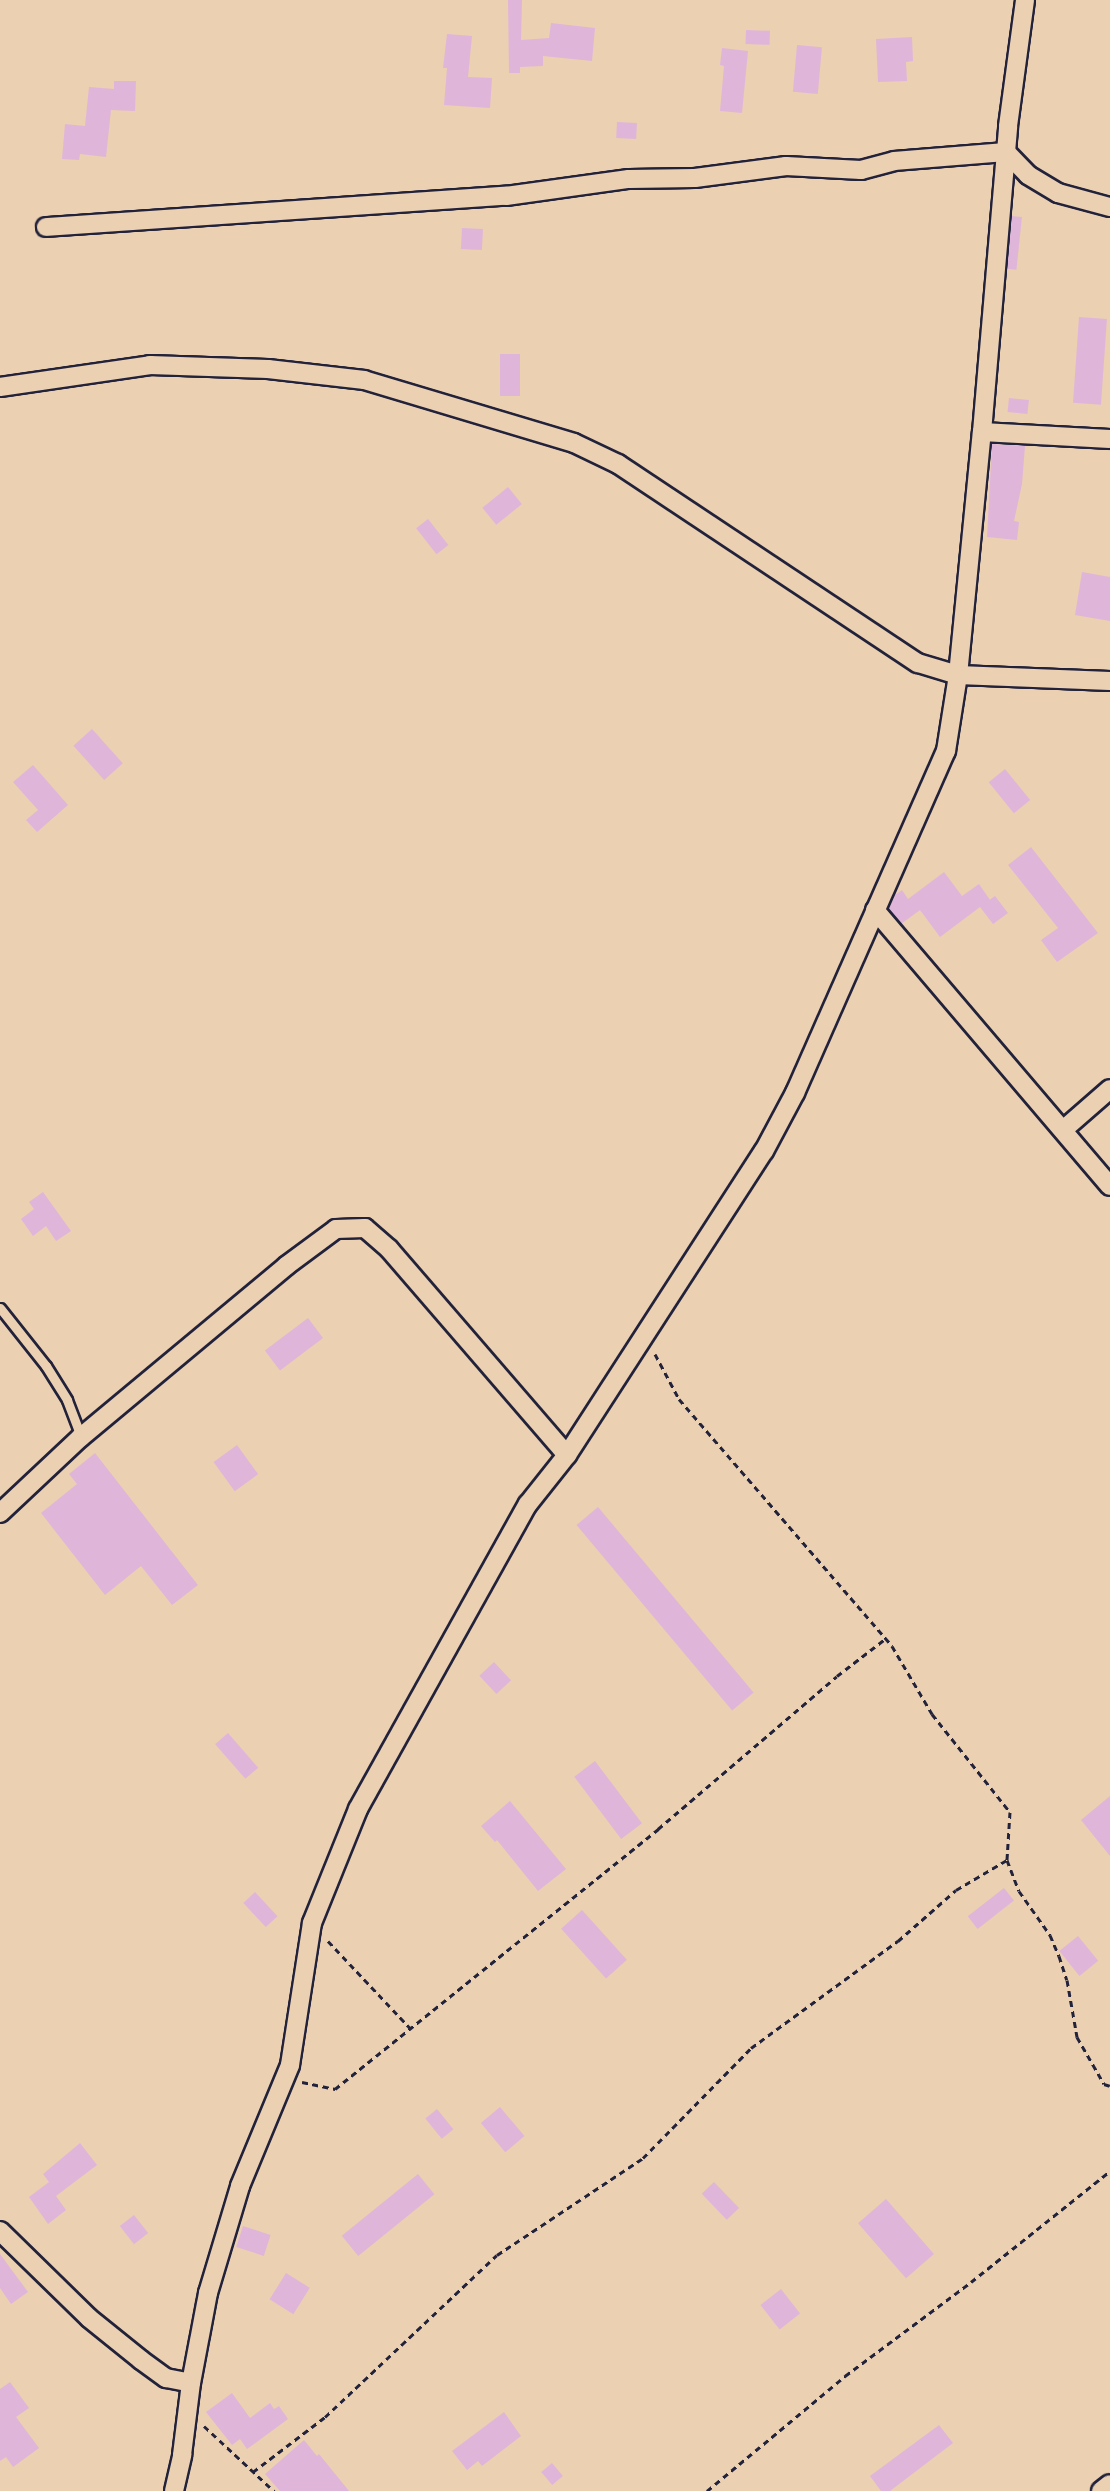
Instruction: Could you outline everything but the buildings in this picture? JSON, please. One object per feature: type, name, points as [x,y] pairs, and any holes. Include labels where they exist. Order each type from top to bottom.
[{"type":"street","points":[[174,2491],[208,2293],[240,2186],[290,2065],[312,1923],[358,1809],[528,1504],[567,1455],[764,1151],[795,1093],[946,751],[958,675],[1006,152],[1025,0]]},
{"type":"street","points":[[1006,152],[1028,175],[1058,193],[1110,207]]},
{"type":"street","points":[[46,227],[506,196],[576,189],[628,179],[695,177],[786,166],[861,170],[894,161],[1006,152]]},
{"type":"street","points":[[0,387],[150,365],[268,369],[364,381],[574,443],[618,464],[918,663],[958,675],[1110,681]]},
{"type":"street","points":[[982,432],[1110,439]]},
{"type":"street","points":[[875,910],[1110,1186]]},
{"type":"street","points":[[1063,1130],[1110,1089]]},
{"type":"street","points":[[0,1513],[81,1437],[286,1266],[336,1229],[365,1228],[389,1249],[567,1455]]},
{"type":"street","points":[[0,2231],[89,2318],[141,2360],[166,2378],[191,2383]]},
{"type":"street","points":[[1101,2491],[1110,2484]]},
{"type":"lane","points":[[0,1308],[46,1366],[67,1400],[81,1437]]},
{"type":"path","points":[[644,1336],[679,1399],[885,1639],[932,1714],[1010,1812],[1007,1860],[1019,1891],[1050,1935],[1059,1956],[1067,1980],[1077,2037],[1104,2084],[1110,2086]]},
{"type":"path","points":[[284,2079],[335,2089],[512,1944],[658,1829],[837,1676],[885,1639]]},
{"type":"path","points":[[253,2472],[325,2417],[497,2255],[643,2158],[751,2048],[898,1941],[956,1890],[1007,1860]]},
{"type":"path","points":[[312,1923],[411,2029]]},
{"type":"path","points":[[707,2491],[845,2376],[971,2282],[1110,2171]]},
{"type":"path","points":[[188,2410],[274,2491]]}]
